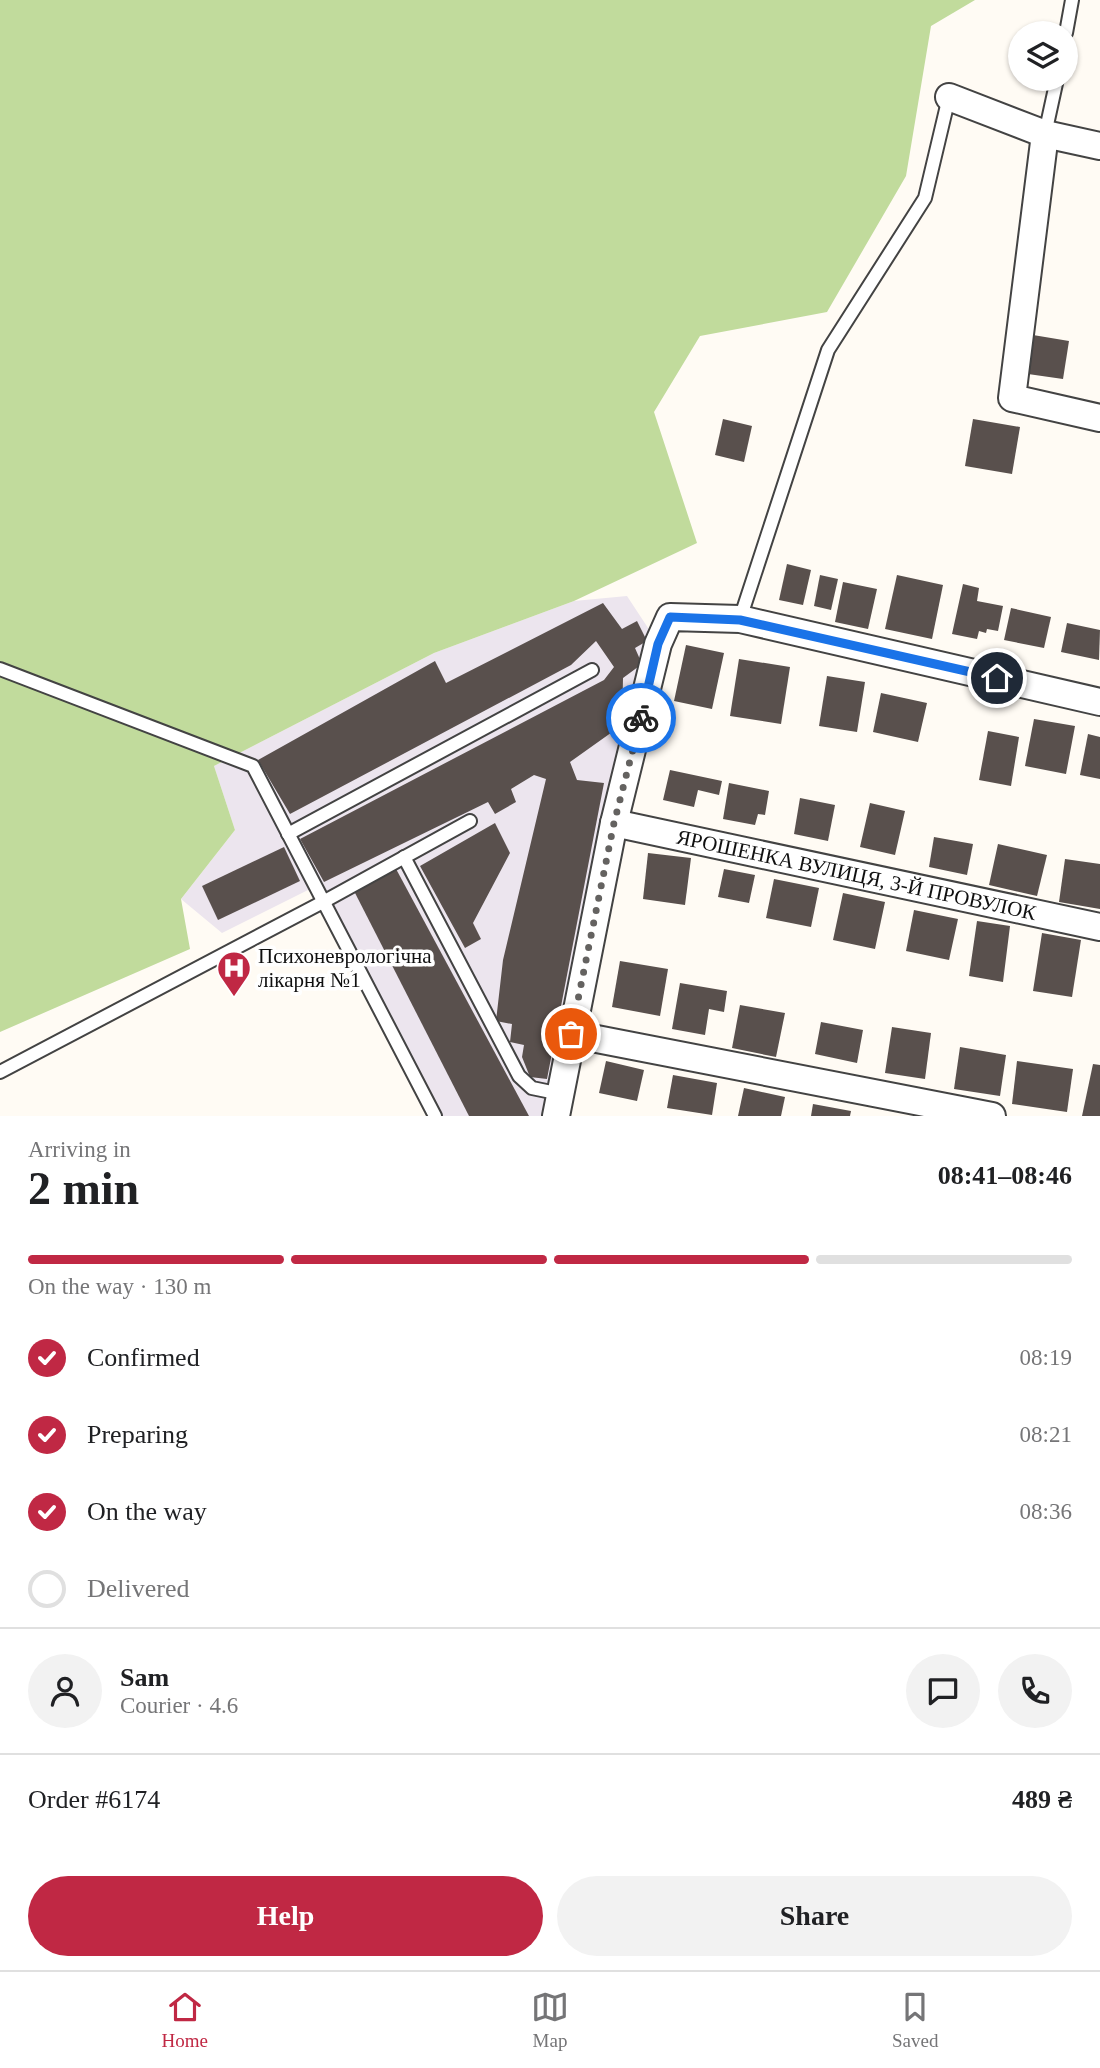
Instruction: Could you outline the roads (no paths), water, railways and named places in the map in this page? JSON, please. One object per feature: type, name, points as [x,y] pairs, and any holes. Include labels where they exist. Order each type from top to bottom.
[{"type":"street","points":[[949,97],[1045,134],[1100,146]]},
{"type":"street","points":[[1045,134],[1012,398],[1100,418]]},
{"type":"street","points":[[559,1105],[614,823],[658,644],[670,617],[740,620],[1100,702]]},
{"type":"street","name":"ЯРОШЕНКА ВУЛИЦЯ, 3-Й ПРОВУЛОК","points":[[614,823],[1100,927]]},
{"type":"street","points":[[571,1034],[992,1116]]},
{"type":"lane","points":[[1068,21],[1072,0]]},
{"type":"lane","points":[[1045,134],[1054,91]]},
{"type":"lane","points":[[740,620],[828,350],[925,198],[949,97]]},
{"type":"lane","points":[[0,669],[253,766],[435,1116]]},
{"type":"lane","points":[[288,834],[592,670]]},
{"type":"lane","points":[[0,1072],[323,902],[470,821]]},
{"type":"lane","points":[[404,857],[519,1076],[559,1105]]},
{"type":"place","name":"Психоневрологічна лікарня №1","points":[[234,998]]}]
